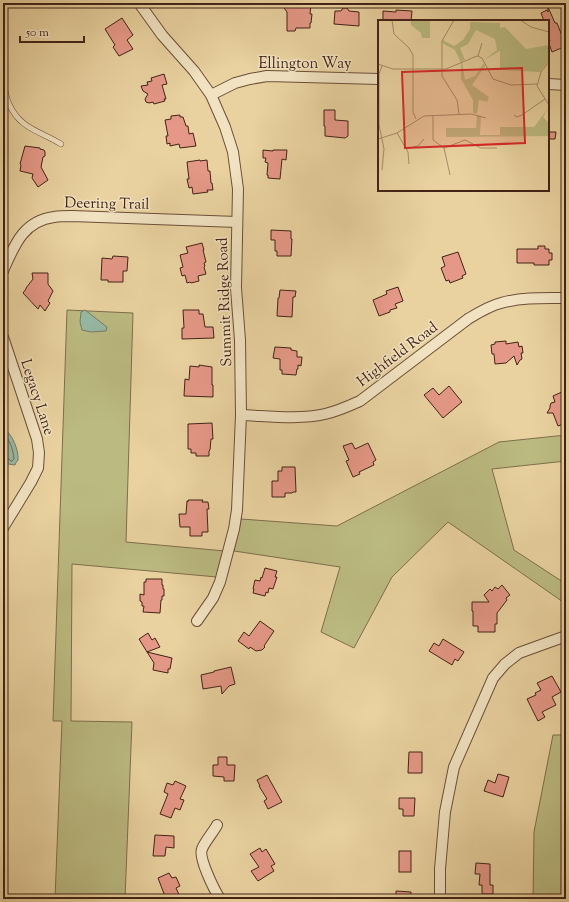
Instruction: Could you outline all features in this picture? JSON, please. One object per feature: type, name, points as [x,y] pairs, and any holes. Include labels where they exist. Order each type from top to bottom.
[{"type":"street","name":"Summit Ridge Road","points":[[139,3],[162,35],[194,71],[211,95],[225,127],[233,152],[238,189],[236,288],[240,340],[241,415],[237,510],[234,529],[220,582],[213,598],[197,621]]},
{"type":"street","name":"Ellington Way","points":[[211,95],[236,83],[267,76],[378,79]]},
{"type":"street","points":[[549,84],[566,85]]},
{"type":"street","name":"Deering Trail","points":[[3,271],[13,248],[24,232],[37,222],[53,217],[72,216],[237,222]]},
{"type":"street","name":"Highfield Road","points":[[241,415],[290,417],[308,416],[344,409],[360,401],[468,319],[482,311],[500,303],[526,298],[566,298]]},
{"type":"street","name":"Legacy Lane","points":[[3,338],[37,439],[39,453],[38,468],[3,528]]},
{"type":"street","points":[[440,899],[440,869],[445,812],[454,767],[493,678],[505,664],[519,653],[566,636]]},
{"type":"street","points":[[217,825],[201,850],[201,855],[220,899]]},
{"type":"lane","points":[[3,32],[5,42],[3,52]]},
{"type":"lane","points":[[3,83],[8,104],[19,120],[28,128],[61,144]]},
{"type":"shaded area","points":[[67,310],[133,313],[126,542],[225,551],[217,577],[72,564],[71,721],[132,722],[125,899],[55,899],[62,721],[53,721]]},
{"type":"shaded area","points":[[566,435],[566,461],[492,469],[514,550],[566,584],[566,604],[448,522],[392,577],[354,648],[321,632],[340,567],[234,551],[241,519],[337,526],[499,442]]},
{"type":"shaded area","points":[[553,735],[566,735],[566,899],[533,899],[534,832]]},
{"type":"water","points":[[85,310],[107,327],[106,331],[91,332],[82,330],[80,322],[81,312]]},
{"type":"water","points":[[3,429],[12,438],[16,447],[18,460],[15,465],[8,464],[3,459]]},
{"type":"building","points":[[287,4],[297,5],[302,8],[304,4],[311,4],[310,14],[312,14],[310,28],[296,28],[295,31],[287,31],[287,12],[284,8]]},
{"type":"building","points":[[548,7],[555,23],[557,23],[566,46],[552,52],[549,44],[549,20],[544,20],[541,13],[547,10],[548,12]]},
{"type":"building","points":[[343,8],[347,8],[349,11],[359,12],[359,26],[334,24],[335,11],[341,11]]},
{"type":"building","points":[[396,10],[412,11],[411,20],[383,20],[383,11],[396,12]]},
{"type":"building","points":[[122,18],[133,35],[127,40],[133,49],[119,56],[113,47],[115,45],[105,29]]},
{"type":"building","points":[[164,74],[167,84],[162,85],[166,99],[164,99],[165,101],[154,104],[153,102],[146,102],[145,99],[148,94],[143,91],[141,86],[148,85],[147,82],[152,81],[151,78]]},
{"type":"building","points":[[324,110],[335,110],[335,120],[348,121],[348,136],[345,138],[325,136]]},
{"type":"building","points":[[180,115],[180,117],[183,117],[186,126],[188,126],[189,134],[193,133],[196,146],[180,148],[179,144],[170,146],[170,143],[167,144],[166,136],[168,136],[165,120],[171,119],[171,116]]},
{"type":"building","points":[[549,132],[556,132],[555,139],[549,139]]},
{"type":"building","points":[[25,146],[40,148],[45,152],[41,167],[48,180],[38,187],[32,178],[33,174],[20,171],[20,164]]},
{"type":"building","points":[[263,150],[287,150],[286,160],[282,159],[280,179],[268,178],[268,163],[265,162],[266,158],[263,158]]},
{"type":"building","points":[[207,160],[213,190],[193,194],[192,187],[189,188],[187,179],[189,179],[187,162]]},
{"type":"building","points":[[271,230],[291,231],[291,256],[277,256],[277,251],[275,251],[275,240],[271,240]]},
{"type":"building","points":[[202,243],[206,262],[204,263],[204,267],[206,274],[198,276],[199,281],[187,283],[185,275],[182,276],[180,268],[183,267],[180,255],[188,253],[186,247]]},
{"type":"building","points":[[538,246],[545,246],[545,249],[549,249],[549,253],[552,253],[552,260],[549,260],[549,265],[517,263],[517,249],[538,249]]},
{"type":"building","points":[[458,252],[466,274],[462,276],[463,278],[450,283],[449,280],[446,281],[441,268],[445,266],[442,257]]},
{"type":"building","points":[[113,256],[128,257],[127,271],[123,271],[123,282],[108,282],[108,280],[101,280],[102,258],[112,259]]},
{"type":"building","points":[[32,273],[48,273],[48,284],[53,291],[48,301],[50,303],[45,311],[40,305],[38,309],[23,293],[33,279]]},
{"type":"building","points":[[398,287],[403,301],[395,304],[397,308],[379,316],[373,300],[387,294],[386,291]]},
{"type":"building","points":[[280,290],[296,291],[295,297],[293,297],[292,317],[277,316]]},
{"type":"building","points":[[183,310],[199,310],[199,314],[203,314],[205,327],[213,327],[214,338],[182,339],[182,328],[184,328]]},
{"type":"building","points":[[506,341],[506,344],[518,342],[519,347],[522,346],[522,359],[517,365],[514,356],[506,363],[495,364],[491,345],[495,344],[495,342]]},
{"type":"building","points":[[275,347],[291,348],[291,350],[297,351],[297,357],[302,357],[301,366],[298,365],[296,375],[282,374],[282,370],[280,370],[280,359],[273,358]]},
{"type":"building","points":[[199,365],[212,367],[213,397],[184,396],[185,379],[189,380],[190,366],[199,367]]},
{"type":"building","points":[[449,386],[462,402],[443,418],[424,395],[433,388],[439,395]]},
{"type":"building","points":[[564,391],[566,396],[566,423],[558,426],[553,413],[547,413],[551,403],[555,402],[553,396]]},
{"type":"building","points":[[212,423],[213,439],[211,439],[209,456],[196,456],[196,453],[191,453],[191,449],[188,449],[188,424]]},
{"type":"building","points":[[352,443],[355,449],[368,443],[376,460],[373,462],[374,465],[359,472],[360,474],[353,477],[346,461],[349,460],[343,446]]},
{"type":"building","points":[[282,467],[295,467],[296,492],[285,493],[285,497],[272,497],[272,481],[278,481],[278,471],[282,471]]},
{"type":"building","points":[[188,500],[203,500],[202,502],[208,502],[208,532],[202,532],[202,536],[190,536],[190,527],[180,527],[179,514],[186,514]]},
{"type":"building","points":[[265,568],[277,571],[275,577],[277,577],[273,589],[269,588],[268,593],[266,592],[265,596],[253,593],[253,589],[255,580],[260,581]]},
{"type":"building","points":[[146,579],[162,579],[164,596],[162,596],[161,600],[160,613],[143,612],[144,606],[142,606],[142,602],[140,601],[140,594],[144,595],[144,582],[146,582]]},
{"type":"building","points":[[502,585],[510,595],[506,598],[507,600],[497,613],[495,632],[478,632],[478,626],[473,626],[472,602],[489,602],[484,595],[490,589],[492,591],[495,587],[498,589]]},
{"type":"building","points":[[260,621],[274,631],[264,646],[265,647],[262,650],[256,651],[250,647],[249,649],[238,641],[244,632],[249,636]]},
{"type":"building","points":[[148,633],[152,640],[155,638],[160,647],[147,652],[139,639]]},
{"type":"building","points":[[443,639],[464,652],[458,661],[455,659],[452,665],[429,651],[434,643],[439,646]]},
{"type":"building","points":[[147,652],[172,658],[168,673],[153,670],[154,663]]},
{"type":"building","points":[[231,667],[235,684],[229,686],[222,694],[221,686],[203,689],[201,675]]},
{"type":"building","points":[[552,676],[561,692],[552,697],[556,705],[542,712],[545,717],[538,721],[527,699],[536,695],[535,693],[541,690],[537,683]]},
{"type":"building","points":[[409,752],[422,752],[422,773],[408,773]]},
{"type":"building","points":[[218,757],[227,757],[227,765],[235,765],[234,781],[224,781],[224,777],[213,776],[213,765],[218,765]]},
{"type":"building","points":[[498,774],[509,777],[503,797],[484,791],[488,780],[495,783]]},
{"type":"building","points":[[267,775],[282,802],[268,809],[264,801],[267,799],[257,780]]},
{"type":"building","points":[[175,781],[186,786],[180,799],[184,800],[180,810],[175,808],[171,818],[160,814],[168,794],[164,792],[167,783],[173,785]]},
{"type":"building","points":[[399,798],[415,798],[414,816],[403,816],[403,809],[399,809]]},
{"type":"building","points":[[155,835],[174,836],[174,848],[166,847],[165,856],[153,856]]},
{"type":"building","points":[[260,848],[262,852],[266,849],[275,864],[271,866],[274,871],[258,881],[251,871],[259,867],[250,854]]},
{"type":"building","points":[[399,851],[411,851],[411,872],[399,872]]},
{"type":"building","points":[[476,863],[490,864],[490,885],[493,885],[493,894],[482,894],[482,885],[479,885],[480,874],[475,874]]},
{"type":"building","points":[[169,873],[172,878],[176,877],[180,886],[176,888],[181,899],[166,899],[158,878]]},
{"type":"building","points":[[396,891],[411,892],[411,899],[396,899]]}]
